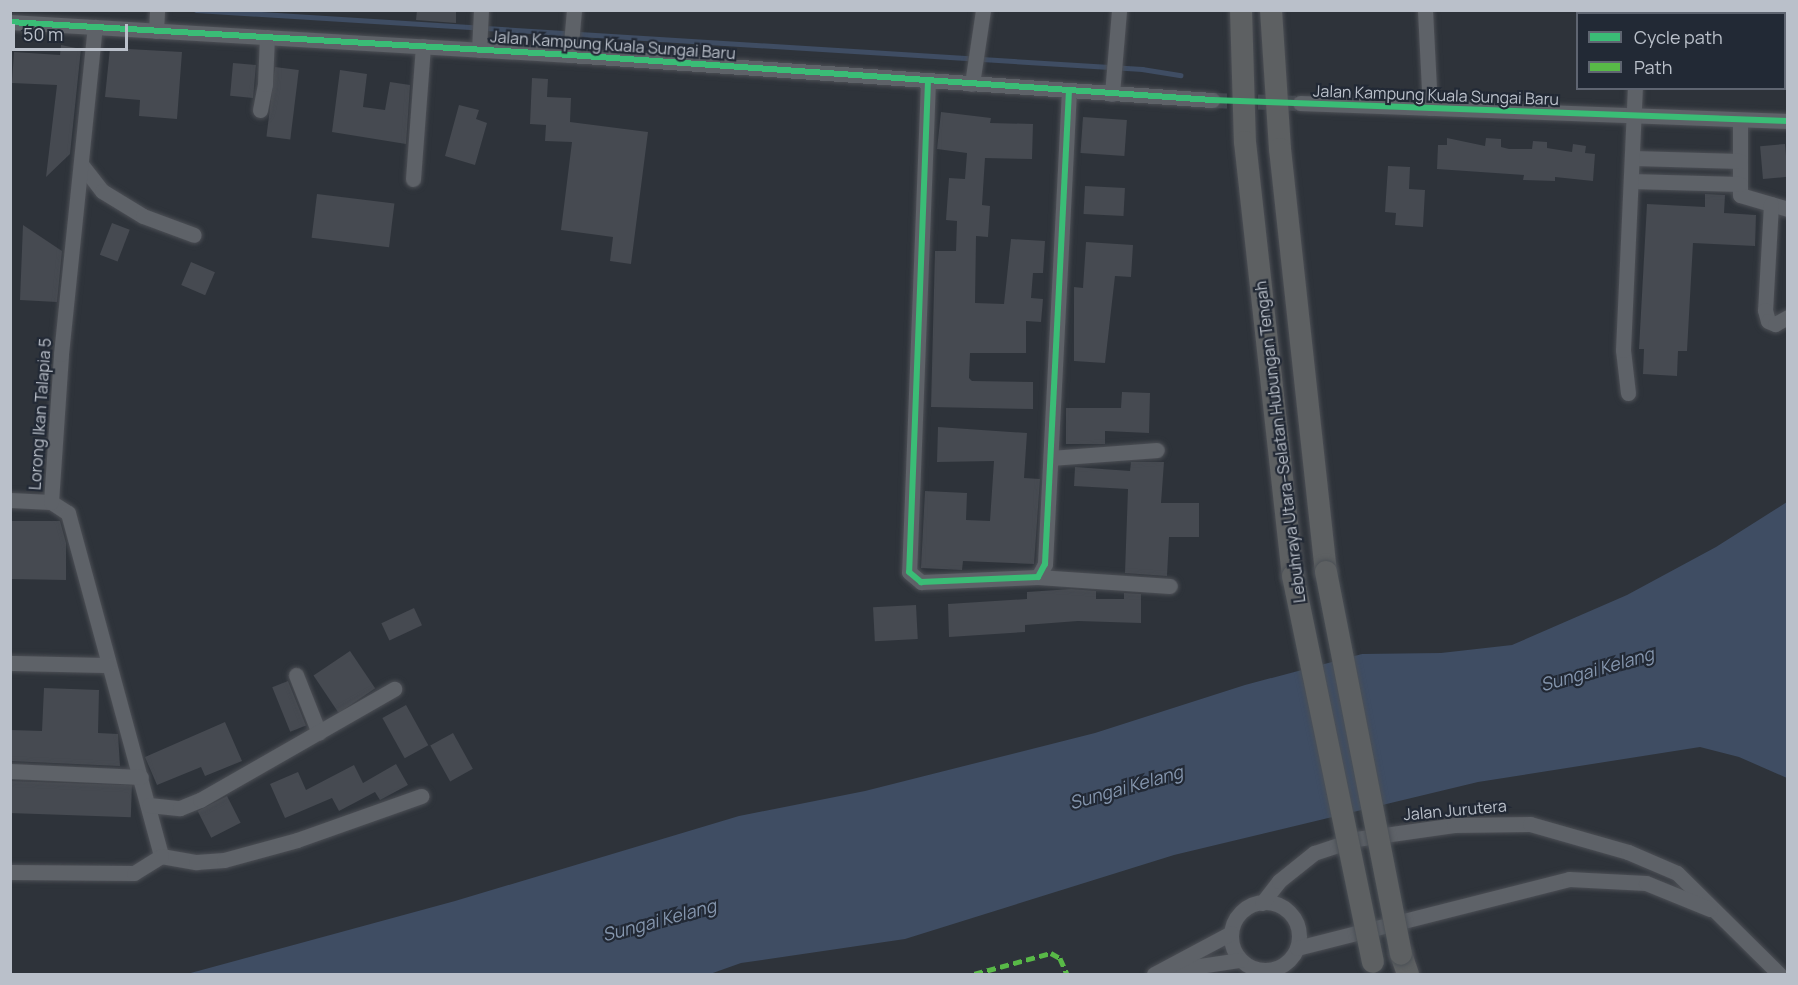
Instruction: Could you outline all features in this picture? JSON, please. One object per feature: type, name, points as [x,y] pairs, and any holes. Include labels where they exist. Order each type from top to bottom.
[{"type":"highway","name":"Lebuhraya Utara–Selatan Hubungan Tengah","points":[[1241,10],[1245,142],[1293,576],[1375,968]]},
{"type":"highway","name":"Lebuhraya Utara–Selatan Hubungan Tengah","points":[[1271,10],[1280,149],[1326,572],[1405,964]]},
{"type":"street","points":[[570,51],[574,10]]},
{"type":"street","points":[[973,76],[983,10]]},
{"type":"street","points":[[1112,94],[1119,10]]},
{"type":"street","points":[[1425,10],[1430,108]]},
{"type":"street","points":[[479,46],[481,15]]},
{"type":"street","name":"Jalan Kampung Kuala Sungai Baru","points":[[13,18],[95,27],[157,19],[267,37],[570,51],[928,81],[973,76],[1069,90],[1212,100]]},
{"type":"street","name":"Lorong Ikan Talapia 5","points":[[95,27],[51,502],[68,513],[161,856]]},
{"type":"street","points":[[260,110],[265,84],[267,37]]},
{"type":"street","points":[[413,179],[423,46]]},
{"type":"street","points":[[928,81],[909,573],[921,582],[1038,577],[1170,586]]},
{"type":"street","points":[[1038,577],[1045,564],[1069,90]]},
{"type":"street","points":[[1628,393],[1623,350],[1634,93]]},
{"type":"street","name":"Jalan Kampung Kuala Sungai Baru","points":[[1300,103],[1788,121]]},
{"type":"street","points":[[1740,120],[1740,195],[1788,209]]},
{"type":"street","points":[[1633,158],[1740,162]]},
{"type":"street","points":[[81,164],[102,191],[143,216],[194,235]]},
{"type":"street","points":[[1631,181],[1740,184]]},
{"type":"street","points":[[1771,204],[1765,310],[1768,321],[1775,324],[1788,317]]},
{"type":"street","points":[[1051,458],[1157,450]]},
{"type":"street","points":[[10,500],[51,502]]},
{"type":"street","points":[[10,663],[108,665]]},
{"type":"street","points":[[296,675],[319,733]]},
{"type":"street","points":[[149,805],[180,808],[319,733],[394,689]]},
{"type":"street","points":[[10,771],[141,777]]},
{"type":"street","points":[[10,872],[134,873],[161,856],[196,862],[224,860],[297,840],[420,796]]},
{"type":"street","name":"Jalan Jurutera","points":[[1262,903],[1279,881],[1314,853],[1356,840],[1409,831],[1496,822],[1540,826],[1628,852],[1677,873],[1721,914],[1779,975]]},
{"type":"street","name":"Jalan Jurutera","points":[[1297,948],[1569,879],[1646,883],[1721,914]]},
{"type":"street","points":[[1262,903],[1274,904],[1292,916],[1297,926],[1297,948],[1288,968],[1262,972],[1240,960],[1157,973],[1231,933],[1238,916],[1262,903]]},
{"type":"street","points":[[1231,933],[1240,960]]},
{"type":"water","name":"Sungai Kelang","points":[[1787,502],[1787,778],[1739,757],[1700,747],[1478,782],[1174,855],[905,939],[741,963],[710,974],[187,974],[455,901],[739,816],[865,791],[1095,733],[1245,685],[1362,654],[1441,653],[1512,645],[1627,595],[1716,547]]},
{"type":"building","points":[[417,10],[456,10],[456,23],[416,20]]},
{"type":"building","points":[[61,45],[81,49],[70,154],[46,177],[57,85],[12,83],[14,52],[60,55]]},
{"type":"building","points":[[110,48],[182,52],[177,119],[139,116],[140,100],[105,97]]},
{"type":"building","points":[[233,63],[256,65],[253,98],[230,96]]},
{"type":"building","points":[[275,67],[299,70],[290,139],[266,136]]},
{"type":"building","points":[[340,70],[367,74],[363,107],[385,110],[390,82],[410,85],[406,144],[332,132]]},
{"type":"building","points":[[532,78],[548,79],[547,97],[571,98],[570,122],[648,132],[631,264],[610,261],[613,237],[561,230],[572,142],[545,141],[546,125],[530,124]]},
{"type":"building","points":[[459,105],[479,110],[476,119],[487,123],[475,165],[445,156]]},
{"type":"building","points":[[941,112],[991,118],[990,123],[1033,124],[1032,159],[985,158],[982,205],[990,206],[988,237],[976,236],[975,303],[1004,304],[1011,239],[1045,241],[1043,273],[1033,273],[1031,298],[1043,299],[1041,322],[1026,321],[1026,353],[970,353],[969,378],[972,381],[1033,382],[1033,409],[931,407],[935,251],[956,251],[957,221],[946,220],[949,178],[965,179],[967,153],[937,149]]},
{"type":"building","points":[[1083,117],[1127,120],[1124,156],[1080,153]]},
{"type":"building","points":[[1447,138],[1485,146],[1486,138],[1501,139],[1501,147],[1509,149],[1532,149],[1533,141],[1547,142],[1547,148],[1572,152],[1573,144],[1586,146],[1585,153],[1595,154],[1593,181],[1555,177],[1555,181],[1523,180],[1524,175],[1437,169],[1438,145],[1447,145]]},
{"type":"building","points":[[1785,144],[1788,177],[1763,179],[1760,146]]},
{"type":"building","points":[[1388,166],[1410,167],[1409,189],[1425,190],[1423,227],[1395,225],[1396,213],[1385,212]]},
{"type":"building","points":[[1085,186],[1125,188],[1123,216],[1084,214]]},
{"type":"building","points":[[317,194],[394,204],[389,247],[312,238]]},
{"type":"building","points":[[1705,194],[1725,195],[1724,213],[1756,215],[1755,246],[1693,243],[1687,351],[1678,351],[1677,376],[1643,374],[1644,349],[1639,349],[1647,204],[1705,207]]},
{"type":"building","points":[[112,223],[130,230],[118,262],[100,255]]},
{"type":"building","points":[[23,225],[62,251],[57,302],[20,300]]},
{"type":"building","points":[[1086,242],[1133,245],[1131,277],[1115,276],[1105,363],[1074,361],[1074,287],[1083,288]]},
{"type":"building","points":[[191,262],[215,272],[205,295],[181,285]]},
{"type":"building","points":[[1122,392],[1150,393],[1149,433],[1105,431],[1105,444],[1066,444],[1066,408],[1121,408]]},
{"type":"building","points":[[938,427],[1027,433],[1024,478],[1040,479],[1034,564],[963,561],[962,570],[921,568],[925,491],[967,493],[966,520],[990,521],[994,461],[937,462]]},
{"type":"building","points":[[1131,462],[1164,462],[1161,503],[1199,503],[1199,537],[1169,537],[1167,576],[1125,573],[1128,489],[1074,486],[1075,467],[1130,471]]},
{"type":"building","points":[[10,521],[60,521],[66,543],[66,580],[10,579]]},
{"type":"building","points":[[1071,589],[1096,591],[1096,599],[1124,599],[1124,593],[1141,594],[1141,623],[1078,621],[1025,625],[1025,632],[949,637],[948,604],[1027,599],[1027,592]]},
{"type":"building","points":[[916,605],[918,639],[875,641],[873,607]]},
{"type":"building","points":[[414,608],[422,625],[389,640],[381,623]]},
{"type":"building","points":[[350,651],[375,688],[339,713],[314,676]]},
{"type":"building","points":[[288,681],[306,726],[290,732],[272,687]]},
{"type":"building","points":[[44,688],[99,690],[98,733],[118,734],[120,766],[10,761],[10,730],[42,731]]},
{"type":"building","points":[[406,705],[428,745],[405,758],[382,718]]},
{"type":"building","points":[[225,722],[242,761],[205,776],[201,767],[157,785],[145,757]]},
{"type":"building","points":[[453,733],[473,769],[450,781],[430,746]]},
{"type":"building","points":[[396,764],[408,785],[380,800],[375,792],[339,811],[332,798],[285,818],[270,784],[298,772],[306,790],[354,765],[363,783]]},
{"type":"building","points":[[10,781],[132,785],[131,817],[10,813]]},
{"type":"building","points":[[227,796],[241,823],[211,838],[198,811]]},
{"type":"waterway","points":[[196,10],[1142,69],[1181,75]]},
{"type":"tunnel","points":[[1212,100],[1300,103]]},
{"type":"marked path","points":[[974,974],[1051,953],[1060,958],[1067,974]]},
{"type":"cycle path","points":[[10,22],[570,55],[1212,100],[1788,121]]},
{"type":"cycle path","points":[[928,81],[909,572],[921,582],[1038,577],[1045,564],[1069,91]]}]
